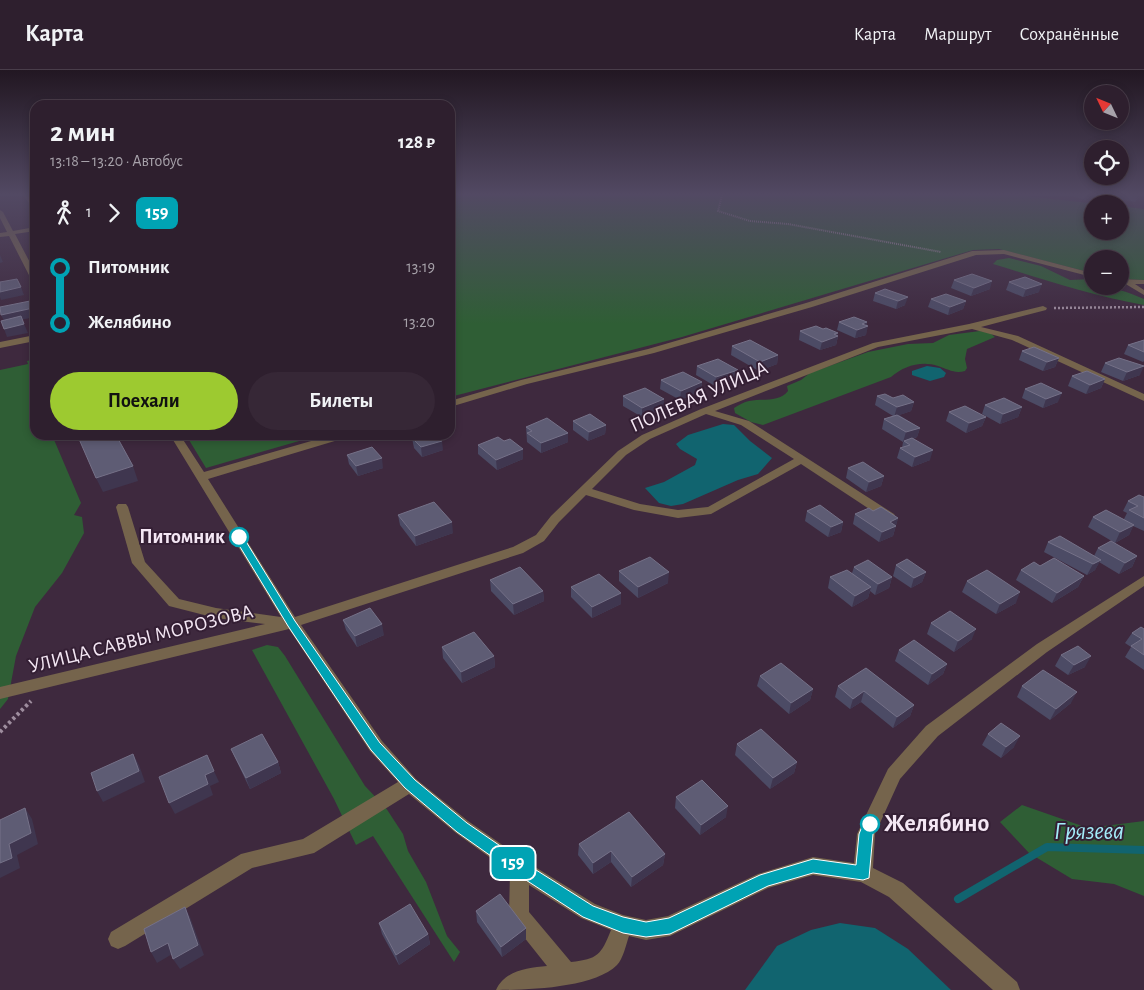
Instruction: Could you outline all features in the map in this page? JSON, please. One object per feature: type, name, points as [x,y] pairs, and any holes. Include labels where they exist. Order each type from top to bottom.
[{"type":"street","points":[[14,238],[30,269]]},
{"type":"street","points":[[455,403],[524,382],[660,349],[975,253],[1004,252],[1084,273]]},
{"type":"street","points":[[1129,281],[1144,282]]},
{"type":"street","points":[[1129,284],[1144,293]]},
{"type":"street","name":"ПОЛЕВАЯ УЛИЦА","points":[[292,624],[518,550],[540,538],[555,519],[622,452],[646,437],[705,411],[876,345],[969,327],[1044,308]]},
{"type":"street","points":[[969,327],[989,330],[1015,338],[1144,398]]},
{"type":"street","points":[[0,345],[30,339]]},
{"type":"street","points":[[705,411],[745,423],[895,520]]},
{"type":"street","points":[[178,440],[292,624],[376,746],[410,784],[462,828],[520,868],[588,911],[623,925],[646,930],[670,926],[765,880],[813,866],[863,873],[896,890],[1009,990]]},
{"type":"street","points":[[201,477],[327,440]]},
{"type":"street","points":[[584,490],[638,507],[678,514],[711,510],[801,460]]},
{"type":"street","points":[[122,507],[138,563],[174,603],[216,613],[292,624]]},
{"type":"street","points":[[863,873],[866,834],[894,774],[932,731],[1042,648],[1144,580]]},
{"type":"street","name":"УЛИЦА САВВЫ МОРОЗОВА","points":[[0,693],[292,624]]},
{"type":"street","points":[[118,938],[248,860],[307,847],[410,784]]},
{"type":"street","points":[[520,868],[519,915],[566,973]]},
{"type":"street","points":[[507,990],[521,980],[592,970],[611,957],[623,925]]},
{"type":"path","points":[[865,238],[948,253]]},
{"type":"path","points":[[1044,308],[1144,307]]},
{"type":"path","points":[[0,732],[49,682]]},
{"type":"green space","points":[[455,238],[1084,238],[1084,240],[1129,240],[1129,238],[1144,238],[1144,280],[1129,279],[1129,250],[1084,250],[1084,271],[999,249],[973,250],[682,337],[455,396]]},
{"type":"green space","points":[[1009,258],[1041,266],[1070,280],[1084,279],[1084,291],[993,264],[997,260]]},
{"type":"green space","points":[[1129,293],[1144,299],[1144,305],[1100,295],[1129,295]]},
{"type":"green space","points":[[980,331],[990,333],[995,337],[967,349],[965,359],[967,368],[965,371],[954,372],[932,364],[913,365],[891,377],[763,425],[751,422],[735,413],[734,408],[747,401],[780,397],[788,391],[787,386],[801,380],[810,373],[868,352],[908,344],[933,343],[949,335]]},
{"type":"green space","points":[[30,360],[30,440],[54,440],[81,503],[74,515],[82,517],[84,533],[62,573],[35,607],[16,656],[8,699],[0,709],[0,370],[28,364],[27,361]]},
{"type":"green space","points":[[189,440],[303,440],[206,468]]},
{"type":"green space","points":[[267,645],[278,647],[285,656],[365,786],[386,808],[403,834],[408,851],[426,882],[447,936],[460,952],[454,962],[373,836],[356,845],[334,799],[252,650]]},
{"type":"green space","points":[[1022,805],[1088,828],[1144,821],[1144,896],[1114,884],[1072,879],[1029,853],[1000,822]]},
{"type":"water","points":[[927,366],[940,368],[946,373],[944,377],[930,381],[912,375],[912,371]]},
{"type":"water","points":[[723,424],[734,425],[750,441],[772,458],[758,474],[738,480],[683,504],[671,506],[659,503],[645,488],[664,482],[695,465],[697,459],[680,449],[676,444],[688,435]]},
{"type":"water","points":[[840,923],[875,928],[908,949],[951,990],[745,990],[777,946],[811,930]]},
{"type":"building","points":[[972,274],[992,281],[974,288],[954,280]]},
{"type":"building","points":[[1025,277],[1042,284],[1026,289],[1009,282]]},
{"type":"building","points":[[17,279],[21,287],[0,292],[0,282]]},
{"type":"building","points":[[885,289],[908,297],[898,301],[875,293]]},
{"type":"building","points":[[946,294],[966,301],[950,307],[931,299]]},
{"type":"building","points":[[30,301],[30,309],[1,315],[0,307]]},
{"type":"building","points":[[21,316],[24,324],[4,329],[1,321]]},
{"type":"building","points":[[854,317],[867,322],[862,324],[868,326],[857,330],[839,322]]},
{"type":"building","points":[[816,326],[838,333],[834,334],[838,336],[822,342],[800,331]]},
{"type":"building","points":[[750,340],[778,355],[760,362],[732,346]]},
{"type":"building","points":[[1144,340],[1144,352],[1128,345]]},
{"type":"building","points":[[1034,347],[1059,358],[1047,362],[1022,351]]},
{"type":"building","points":[[1119,358],[1144,366],[1127,372],[1105,363]]},
{"type":"building","points":[[718,359],[738,370],[716,377],[697,366]]},
{"type":"building","points":[[1087,371],[1105,379],[1090,385],[1072,376]]},
{"type":"building","points":[[683,372],[702,382],[681,391],[661,380]]},
{"type":"building","points":[[1041,383],[1062,393],[1046,399],[1025,389]]},
{"type":"building","points":[[645,388],[664,399],[642,408],[623,396]]},
{"type":"building","points":[[885,394],[893,398],[903,395],[914,402],[897,407],[877,396]]},
{"type":"building","points":[[1004,398],[1022,407],[1003,414],[985,405]]},
{"type":"building","points":[[965,406],[986,417],[969,423],[949,412]]},
{"type":"building","points":[[590,414],[606,425],[589,432],[573,421]]},
{"type":"building","points":[[897,415],[920,428],[906,432],[884,419]]},
{"type":"building","points":[[547,418],[568,433],[541,443],[527,433],[532,431],[526,427]]},
{"type":"building","points":[[498,437],[504,441],[510,439],[523,449],[496,460],[478,445]]},
{"type":"building","points":[[912,438],[933,450],[915,457],[900,448],[910,445],[904,441]]},
{"type":"building","points":[[79,440],[119,440],[133,466],[96,478]]},
{"type":"building","points":[[414,440],[442,441],[421,447]]},
{"type":"building","points":[[372,447],[382,458],[356,466],[347,455]]},
{"type":"building","points":[[863,462],[884,476],[869,482],[848,468]]},
{"type":"building","points":[[1139,495],[1144,497],[1144,518],[1129,510],[1138,506],[1128,501]]},
{"type":"building","points":[[434,502],[452,522],[415,536],[398,515]]},
{"type":"building","points":[[820,505],[843,522],[831,527],[807,511]]},
{"type":"building","points":[[881,507],[898,518],[890,522],[896,526],[882,532],[855,514],[869,508],[873,511]]},
{"type":"building","points":[[1106,510],[1134,525],[1120,532],[1093,517]]},
{"type":"building","points":[[1060,536],[1101,560],[1093,564],[1048,542]]},
{"type":"building","points":[[1111,541],[1137,556],[1125,563],[1098,548]]},
{"type":"building","points":[[650,557],[669,572],[638,587],[619,571]]},
{"type":"building","points":[[1054,558],[1084,576],[1057,593],[1021,570],[1034,562],[1040,566]]},
{"type":"building","points":[[907,559],[926,572],[914,578],[896,565]]},
{"type":"building","points":[[868,560],[892,577],[878,584],[854,567]]},
{"type":"building","points":[[520,567],[543,591],[513,604],[490,580]]},
{"type":"building","points":[[847,570],[871,587],[855,596],[830,577]]},
{"type":"building","points":[[987,570],[1020,592],[1000,604],[967,581]]},
{"type":"building","points":[[599,574],[621,593],[592,607],[571,587]]},
{"type":"building","points":[[370,608],[382,624],[355,636],[343,620]]},
{"type":"building","points":[[950,611],[976,629],[958,641],[931,623]]},
{"type":"building","points":[[1141,627],[1144,629],[1144,655],[1131,646],[1142,639],[1132,633]]},
{"type":"building","points":[[474,632],[494,656],[461,672],[442,647]]},
{"type":"building","points":[[914,640],[947,664],[932,674],[899,650]]},
{"type":"building","points":[[1078,646],[1091,656],[1074,665],[1061,655]]},
{"type":"building","points":[[781,663],[813,689],[791,703],[760,676]]},
{"type":"building","points":[[866,668],[914,705],[897,717],[864,691],[853,699],[838,686]]},
{"type":"building","points":[[1043,670],[1077,692],[1056,709],[1022,686]]},
{"type":"building","points":[[1001,723],[1020,736],[1006,747],[988,734]]},
{"type":"building","points":[[761,729],[797,762],[773,778],[737,744]]},
{"type":"building","points":[[262,734],[278,762],[246,778],[231,749]]},
{"type":"building","points":[[133,754],[139,771],[97,791],[91,773]]},
{"type":"building","points":[[207,755],[214,771],[205,775],[208,784],[169,803],[159,777]]},
{"type":"building","points":[[702,780],[728,806],[701,825],[676,797]]},
{"type":"building","points":[[25,808],[31,833],[9,844],[12,858],[0,863],[0,820]]},
{"type":"building","points":[[629,812],[665,854],[632,877],[611,851],[593,863],[579,844]]},
{"type":"building","points":[[500,894],[526,928],[501,947],[476,911]]},
{"type":"building","points":[[410,904],[428,934],[396,955],[379,923]]},
{"type":"building","points":[[185,907],[198,945],[173,959],[168,943],[151,952],[144,929]]},
{"type":"waterway","name":"Грязева","points":[[958,899],[1047,847],[1144,850]]},
{"type":"bus line","name":"159","points":[[239,537],[292,624],[376,746],[410,784],[462,828],[588,911],[623,925],[646,930],[670,926],[765,880],[813,866],[863,873],[866,834],[870,824]]},
{"type":"place","name":"Питомник","points":[[239,537]]},
{"type":"place","name":"Желябино","points":[[870,824]]}]
